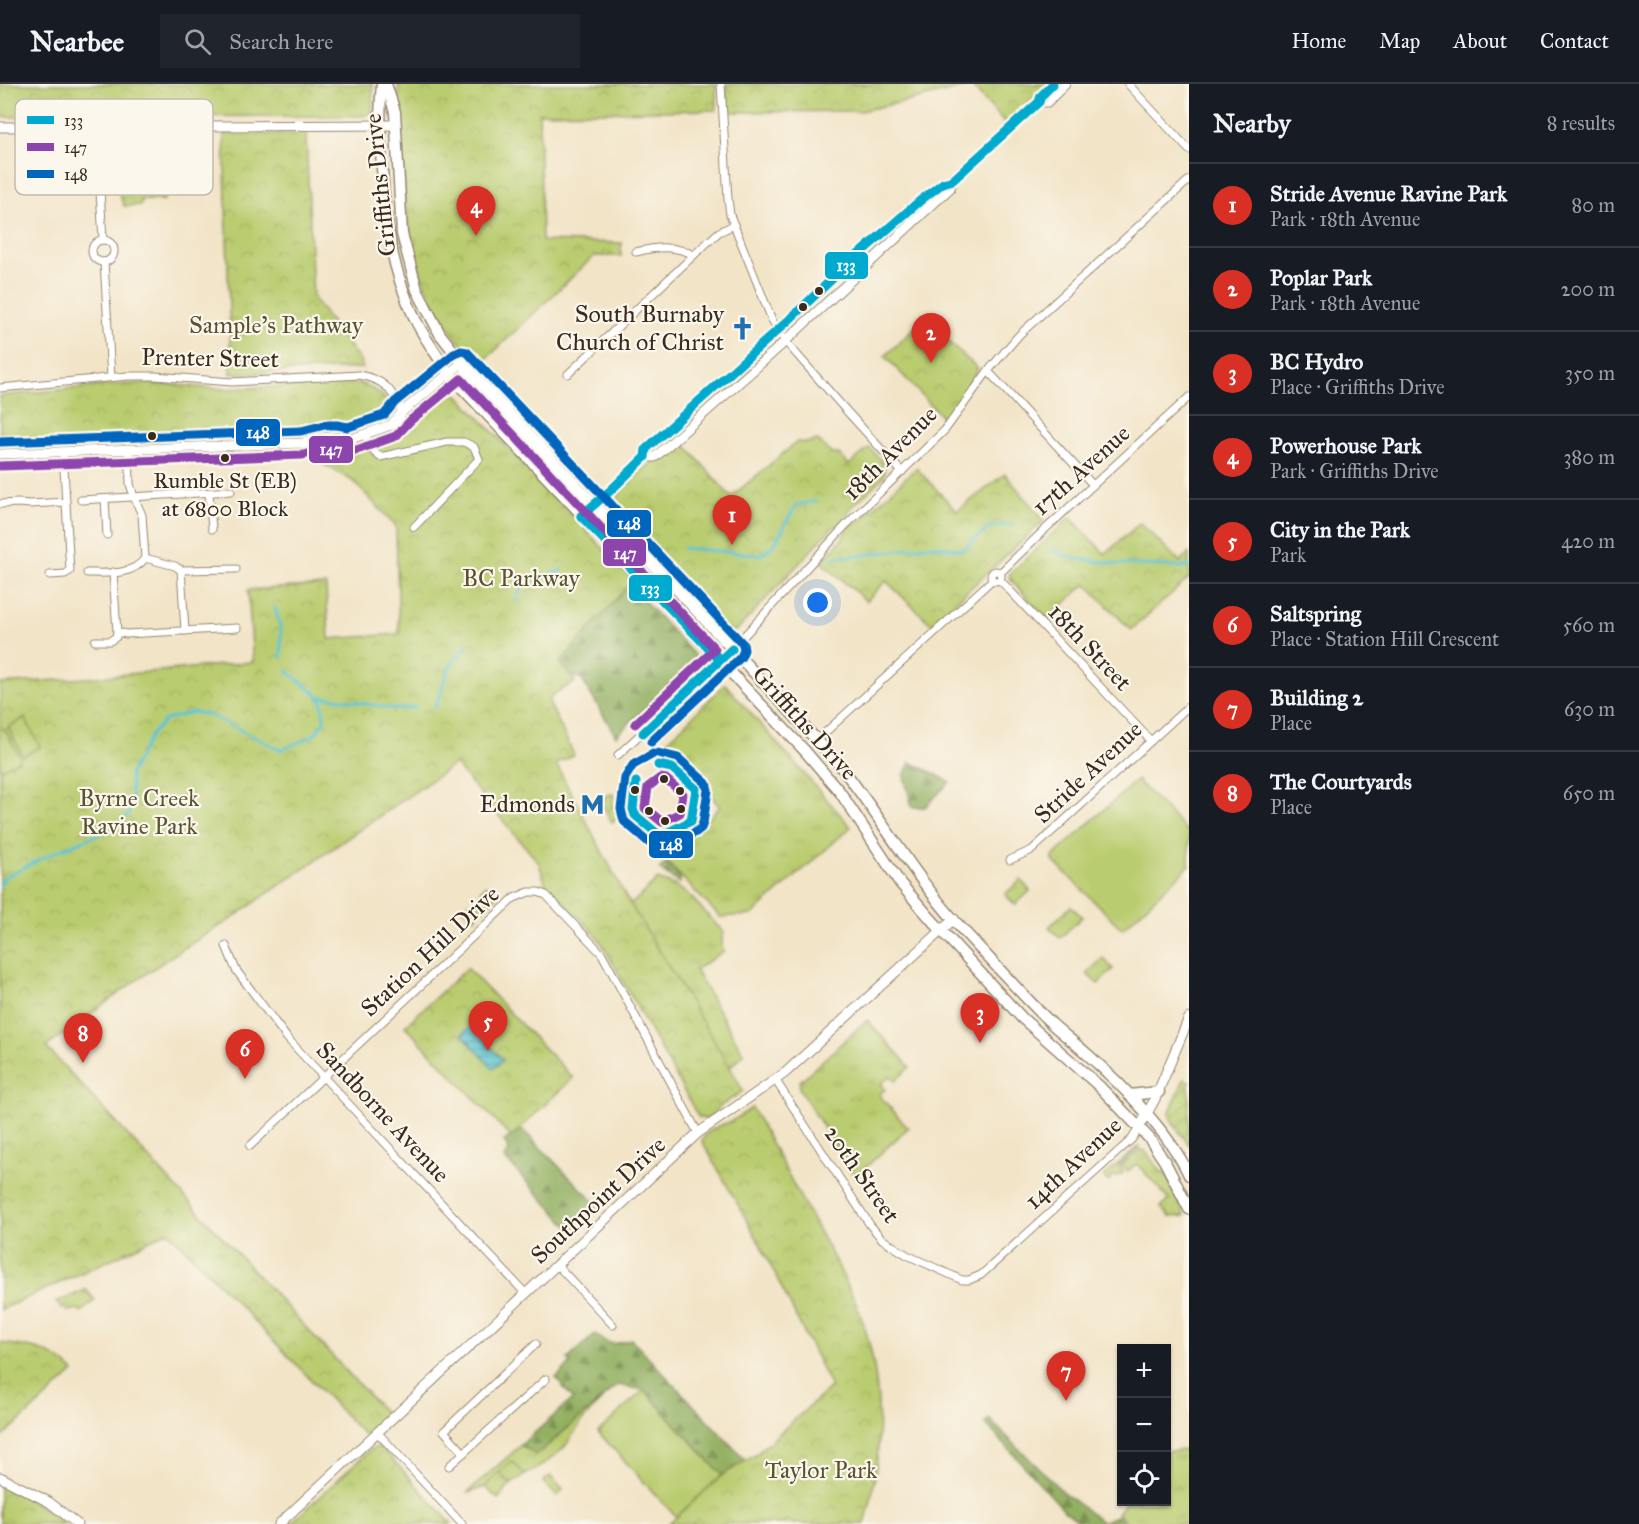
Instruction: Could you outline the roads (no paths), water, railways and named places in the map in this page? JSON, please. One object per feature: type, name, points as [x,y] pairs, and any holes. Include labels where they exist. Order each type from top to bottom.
[{"type":"main road","name":"Griffiths Drive","points":[[382,84],[379,108],[384,206],[393,260],[402,289],[416,321],[452,377],[805,751],[840,792],[900,883],[941,931],[1022,1018],[1099,1086],[1149,1138],[1165,1162],[1189,1209]]},
{"type":"main road","name":"Griffiths Drive","points":[[387,84],[395,112],[402,234],[417,290],[440,334],[465,366],[838,763],[862,793],[902,855],[954,920],[1034,1007],[1129,1095],[1175,1149],[1189,1175]]},
{"type":"main road","points":[[1129,1095],[1159,1092]]},
{"type":"street","points":[[721,84],[730,216],[772,320],[785,341],[902,472]]},
{"type":"street","points":[[645,458],[646,449],[851,261],[921,200],[943,183],[953,180],[1039,102],[1041,96],[1053,84]]},
{"type":"street","points":[[1039,102],[1047,102],[1065,84]]},
{"type":"street","points":[[1128,84],[1189,150]]},
{"type":"street","points":[[213,126],[396,125]]},
{"type":"street","points":[[0,127],[15,127]]},
{"type":"street","points":[[581,516],[645,458],[655,457],[785,341],[950,189],[953,180]]},
{"type":"street","name":"18th Avenue","points":[[618,755],[732,649],[846,525],[945,430],[988,371],[1019,335],[1189,180]]},
{"type":"street","points":[[100,195],[103,240]]},
{"type":"street","points":[[568,374],[719,232],[734,225]]},
{"type":"street","points":[[103,240],[112,245],[114,252],[110,260],[104,262],[97,261],[92,253],[93,245],[103,240]]},
{"type":"street","points":[[636,252],[671,247],[694,255]]},
{"type":"street","points":[[104,262],[111,377]]},
{"type":"street","points":[[0,454],[303,443],[316,446],[341,444],[408,421],[465,366]]},
{"type":"street","points":[[988,371],[1093,485]]},
{"type":"street","name":"Prenter Street","points":[[0,388],[111,377],[154,376],[232,382],[359,375],[369,377],[390,389],[403,411]]},
{"type":"street","points":[[391,425],[403,411],[452,377]]},
{"type":"street","name":"17th Avenue","points":[[817,740],[997,577],[1189,397]]},
{"type":"street","points":[[364,435],[374,452],[380,457],[447,442],[464,442],[474,447],[479,459],[414,527]]},
{"type":"street","points":[[87,573],[133,570],[145,558],[142,515],[130,484],[129,449]]},
{"type":"street","points":[[50,575],[65,574],[70,571],[63,452]]},
{"type":"street","points":[[81,500],[231,491]]},
{"type":"street","points":[[209,493],[212,529]]},
{"type":"street","points":[[105,499],[107,536]]},
{"type":"street","points":[[0,504],[66,502]]},
{"type":"street","points":[[145,558],[182,570],[236,569]]},
{"type":"street","points":[[182,570],[185,631]]},
{"type":"street","points":[[95,642],[116,637],[113,572]]},
{"type":"street","name":"18th Street","points":[[997,577],[1151,741]]},
{"type":"street","points":[[117,632],[126,634],[237,628]]},
{"type":"street","name":"Stride Avenue","points":[[1010,860],[1032,850],[1189,706]]},
{"type":"street","name":"Station Hill Drive","points":[[323,1077],[514,898],[528,892],[538,892],[546,895],[602,954],[698,1133]]},
{"type":"street","name":"Southpoint Drive","points":[[279,1524],[698,1133],[776,1081],[954,920]]},
{"type":"street","name":"Sandborne Avenue","points":[[226,946],[236,970],[287,1038],[526,1294]]},
{"type":"street","name":"14th Avenue","points":[[969,1280],[981,1275],[1132,1139],[1159,1092],[1189,1018]]},
{"type":"street","points":[[249,1146],[323,1077]]},
{"type":"street","name":"20th Street","points":[[776,1081],[870,1226],[882,1239],[907,1255],[957,1278],[969,1280]]},
{"type":"street","points":[[557,1264],[613,1325]]},
{"type":"street","points":[[464,1453],[444,1431],[536,1344]]},
{"type":"street","points":[[449,1466],[546,1379]]},
{"type":"street","points":[[377,1432],[462,1524]]},
{"type":"street","points":[[0,1477],[38,1495],[77,1524]]},
{"type":"water","points":[[471,1026],[503,1060],[493,1069],[462,1034]]},
{"type":"waterway","points":[[684,548],[761,555],[774,545],[796,505],[817,501]]},
{"type":"waterway","points":[[834,557],[858,556],[933,545],[962,550],[990,527],[1014,524]]},
{"type":"waterway","points":[[1050,550],[1072,558],[1117,564],[1189,566]]},
{"type":"waterway","points":[[516,601],[523,585],[563,570]]},
{"type":"waterway","points":[[275,608],[281,629],[281,657]]},
{"type":"waterway","points":[[435,708],[449,668],[467,645]]},
{"type":"waterway","points":[[287,671],[320,697]]},
{"type":"waterway","points":[[0,885],[5,877],[55,852],[116,827],[129,813],[132,801],[130,774],[151,735],[165,720],[193,712],[209,715],[281,750],[313,736],[324,722],[320,697],[382,707],[405,709],[416,707]]},
{"type":"place","name":"Powerhouse Park","points":[[476,236]]},
{"type":"place","name":"South Burnaby Church of Christ","points":[[742,328]]},
{"type":"place","name":"Poplar Park","points":[[931,363]]},
{"type":"place","name":"Rumble St (EB) at 6800 Block","points":[[225,458]]},
{"type":"place","name":"Stride Avenue Ravine Park","points":[[732,545]]},
{"type":"place","name":"Edmonds","points":[[593,804]]},
{"type":"place","name":"BC Hydro","points":[[980,1043]]},
{"type":"place","name":"City in the Park","points":[[488,1051]]},
{"type":"place","name":"The Courtyards","points":[[83,1063]]},
{"type":"place","name":"Saltspring","points":[[245,1079]]},
{"type":"place","name":"Building 2","points":[[1066,1401]]},
{"type":"park label","name":"Sample's Pathway","points":[[276,325]]},
{"type":"park label","name":"BC Parkway","points":[[521,578]]},
{"type":"park label","name":"Byrne Creek Ravine Park","points":[[139,812]]},
{"type":"park label","name":"Taylor Park","points":[[821,1470]]}]
